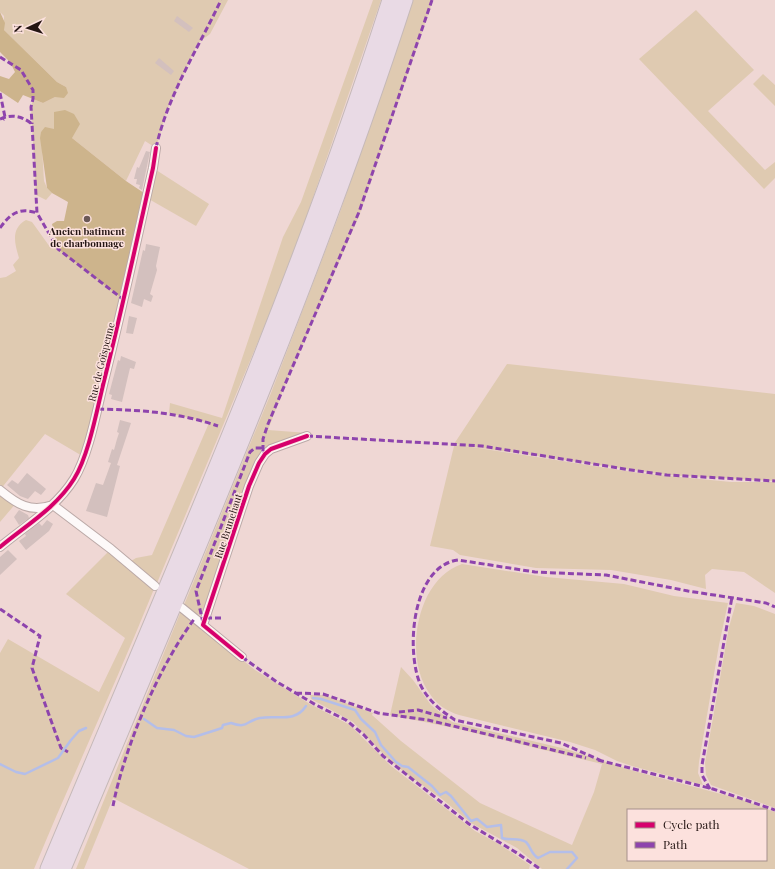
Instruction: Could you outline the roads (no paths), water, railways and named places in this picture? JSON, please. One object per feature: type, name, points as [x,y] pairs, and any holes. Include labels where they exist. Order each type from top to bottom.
[{"type":"highway","points":[[48,869],[263,352],[324,194],[390,0]]},
{"type":"highway","points":[[63,869],[276,357],[336,200],[405,0]]},
{"type":"street","name":"Rue de Goïspenne","points":[[0,547],[53,505],[74,479],[84,457],[98,409],[124,300],[156,148]]},
{"type":"street","name":"Rue Brunehaut","points":[[203,625],[249,486],[259,463],[265,454],[271,449],[307,436]]},
{"type":"street","points":[[0,490],[9,498],[28,508],[42,509],[53,505],[111,549],[155,586]]},
{"type":"street","points":[[182,608],[242,657]]},
{"type":"waterway","points":[[313,698],[321,699],[355,710],[361,719],[375,732],[381,745],[396,762],[402,766],[408,767],[432,786],[440,795],[446,792],[471,821],[477,819],[487,827],[501,825],[502,838],[526,842],[534,855],[538,858],[550,852],[572,852],[577,858],[567,869]]},
{"type":"waterway","points":[[144,719],[157,728],[174,730],[186,736],[194,737],[222,728],[223,725],[231,723],[244,725],[260,718],[297,715],[306,706]]},
{"type":"waterway","points":[[0,764],[16,772],[25,774],[58,758],[79,731],[86,728]]},
{"type":"place","name":"Ancien batiment de charbonnage","points":[[87,219]]}]
